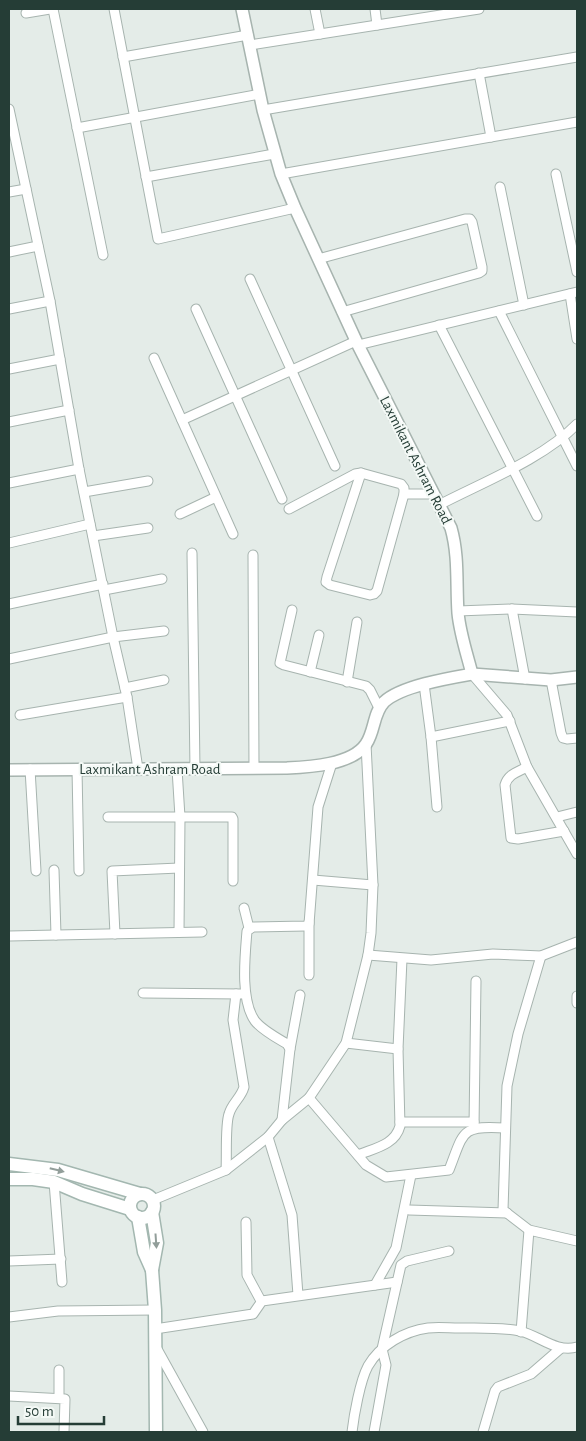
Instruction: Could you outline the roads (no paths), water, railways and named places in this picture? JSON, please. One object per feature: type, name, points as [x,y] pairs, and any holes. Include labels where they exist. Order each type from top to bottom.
[{"type":"main road","points":[[9,1164],[58,1170],[147,1195],[152,1206],[157,1243],[152,1270],[156,1346],[156,1432]]},
{"type":"main road","points":[[9,1179],[33,1179],[54,1182],[146,1217],[152,1206]]},
{"type":"main road","points":[[140,1194],[131,1201],[144,1252],[152,1270]]},
{"type":"street","points":[[26,13],[52,9],[103,255]]},
{"type":"street","points":[[114,9],[157,236],[160,239],[295,208]]},
{"type":"street","name":"Laxmikant Ashram Road","points":[[242,9],[263,110],[281,174],[342,312],[451,528],[456,544],[458,611],[462,636],[472,674]]},
{"type":"street","points":[[315,9],[320,34]]},
{"type":"street","points":[[375,9],[377,25]]},
{"type":"street","points":[[123,56],[249,40],[320,34],[377,25],[434,12],[479,9]]},
{"type":"street","points":[[263,110],[577,57]]},
{"type":"street","points":[[479,73],[491,137]]},
{"type":"street","points":[[77,128],[260,94]]},
{"type":"street","points":[[9,109],[11,133],[26,189],[50,301],[79,469],[126,693],[138,769]]},
{"type":"street","points":[[281,174],[577,122]]},
{"type":"street","points":[[146,177],[274,154]]},
{"type":"street","points":[[556,174],[573,230],[577,272]]},
{"type":"street","points":[[500,187],[524,305]]},
{"type":"street","points":[[9,192],[26,189]]},
{"type":"street","points":[[318,258],[465,219],[470,219],[472,222],[482,271],[342,312]]},
{"type":"street","points":[[9,252],[38,246]]},
{"type":"street","points":[[250,280],[335,466]]},
{"type":"street","points":[[182,420],[291,370],[357,343],[574,293],[577,339]]},
{"type":"street","points":[[9,309],[50,301]]},
{"type":"street","points":[[196,309],[282,499]]},
{"type":"street","points":[[499,311],[577,466]]},
{"type":"street","points":[[440,325],[537,516]]},
{"type":"street","points":[[154,358],[233,534]]},
{"type":"street","points":[[9,369],[60,359]]},
{"type":"street","points":[[9,422],[69,410]]},
{"type":"street","points":[[439,505],[512,468],[563,438],[577,424]]},
{"type":"street","points":[[9,483],[79,469]]},
{"type":"street","points":[[290,509],[348,476],[361,473],[401,484],[404,488],[404,494],[377,591],[374,594],[370,595],[330,585],[326,582],[361,473]]},
{"type":"street","points":[[84,492],[148,481]]},
{"type":"street","points":[[404,494],[433,494]]},
{"type":"street","points":[[180,514],[216,497]]},
{"type":"street","points":[[9,543],[90,524]]},
{"type":"street","points":[[94,536],[148,528]]},
{"type":"street","points":[[192,553],[195,769]]},
{"type":"street","points":[[253,554],[254,768]]},
{"type":"street","points":[[9,604],[103,587],[162,579]]},
{"type":"street","points":[[512,609],[525,679]]},
{"type":"street","points":[[458,611],[512,609],[577,612]]},
{"type":"street","points":[[292,610],[280,663],[366,686],[379,708]]},
{"type":"street","points":[[347,682],[357,622]]},
{"type":"street","points":[[9,659],[113,637],[164,631]]},
{"type":"street","points":[[310,672],[319,635]]},
{"type":"street","points":[[472,674],[507,715],[527,767],[577,854]]},
{"type":"street","points":[[152,1206],[226,1170],[268,1137],[282,1120],[308,1098],[346,1043],[368,956],[371,933],[373,885],[366,744],[379,708],[394,696],[424,684],[472,674],[552,680],[577,677]]},
{"type":"street","points":[[20,715],[126,693],[164,680]]},
{"type":"street","points":[[552,680],[561,734],[563,738],[577,738]]},
{"type":"street","points":[[424,684],[438,807]]},
{"type":"street","points":[[431,736],[510,721]]},
{"type":"street","name":"Laxmikant Ashram Road","points":[[9,770],[287,768],[332,763],[355,754],[366,744]]},
{"type":"street","points":[[309,975],[309,922],[318,807],[332,763]]},
{"type":"street","points":[[527,767],[506,779],[505,785],[511,838],[518,839],[564,831]]},
{"type":"street","points":[[77,769],[79,871]]},
{"type":"street","points":[[178,769],[180,817],[179,932]]},
{"type":"street","points":[[30,770],[36,871]]},
{"type":"street","points":[[557,817],[577,812]]},
{"type":"street","points":[[108,817],[232,817],[233,881]]},
{"type":"street","points":[[115,934],[112,871],[179,868]]},
{"type":"street","points":[[54,870],[56,935]]},
{"type":"street","points":[[313,880],[373,885]]},
{"type":"street","points":[[244,908],[249,928],[247,936],[245,994],[256,1022],[287,1044],[290,1049]]},
{"type":"street","points":[[249,928],[306,926],[309,922]]},
{"type":"street","points":[[9,936],[202,932]]},
{"type":"street","points":[[368,956],[431,960],[493,954],[541,956],[577,942]]},
{"type":"street","points":[[541,956],[518,1034],[507,1086],[503,1210],[529,1230],[577,1240]]},
{"type":"street","points":[[358,1155],[392,1141],[398,1135],[400,1122],[398,1049],[402,958]]},
{"type":"street","points":[[308,1098],[366,1165],[386,1177],[449,1170],[465,1133],[474,1125],[476,981]]},
{"type":"street","points":[[143,993],[245,994]]},
{"type":"street","points":[[226,1170],[228,1115],[242,1095],[244,1086],[233,1020],[236,994]]},
{"type":"street","points":[[282,1120],[290,1049],[300,995]]},
{"type":"street","points":[[577,996],[577,1003]]},
{"type":"street","points":[[346,1043],[398,1049]]},
{"type":"street","points":[[400,1122],[505,1128]]},
{"type":"street","points":[[268,1137],[292,1215],[298,1295]]},
{"type":"street","points":[[374,1285],[396,1248],[411,1175]]},
{"type":"street","points":[[54,1182],[62,1282]]},
{"type":"street","points":[[410,1210],[507,1213]]},
{"type":"street","points":[[246,1222],[247,1275],[261,1301]]},
{"type":"street","points":[[522,1332],[529,1230]]},
{"type":"street","points":[[374,1432],[386,1365],[382,1349],[401,1265],[404,1262],[449,1251]]},
{"type":"street","points":[[9,1261],[61,1259]]},
{"type":"street","points":[[155,1329],[253,1314],[261,1301],[397,1282]]},
{"type":"street","points":[[9,1317],[58,1311],[155,1310]]},
{"type":"street","points":[[352,1432],[368,1365],[382,1349],[403,1334],[428,1328],[494,1328],[522,1332],[561,1348],[577,1347]]},
{"type":"street","points":[[156,1346],[203,1432]]},
{"type":"street","points":[[483,1432],[495,1391],[498,1387],[531,1374],[561,1348]]},
{"type":"street","points":[[59,1370],[59,1398]]},
{"type":"street","points":[[9,1396],[59,1398],[65,1400],[64,1432]]}]
